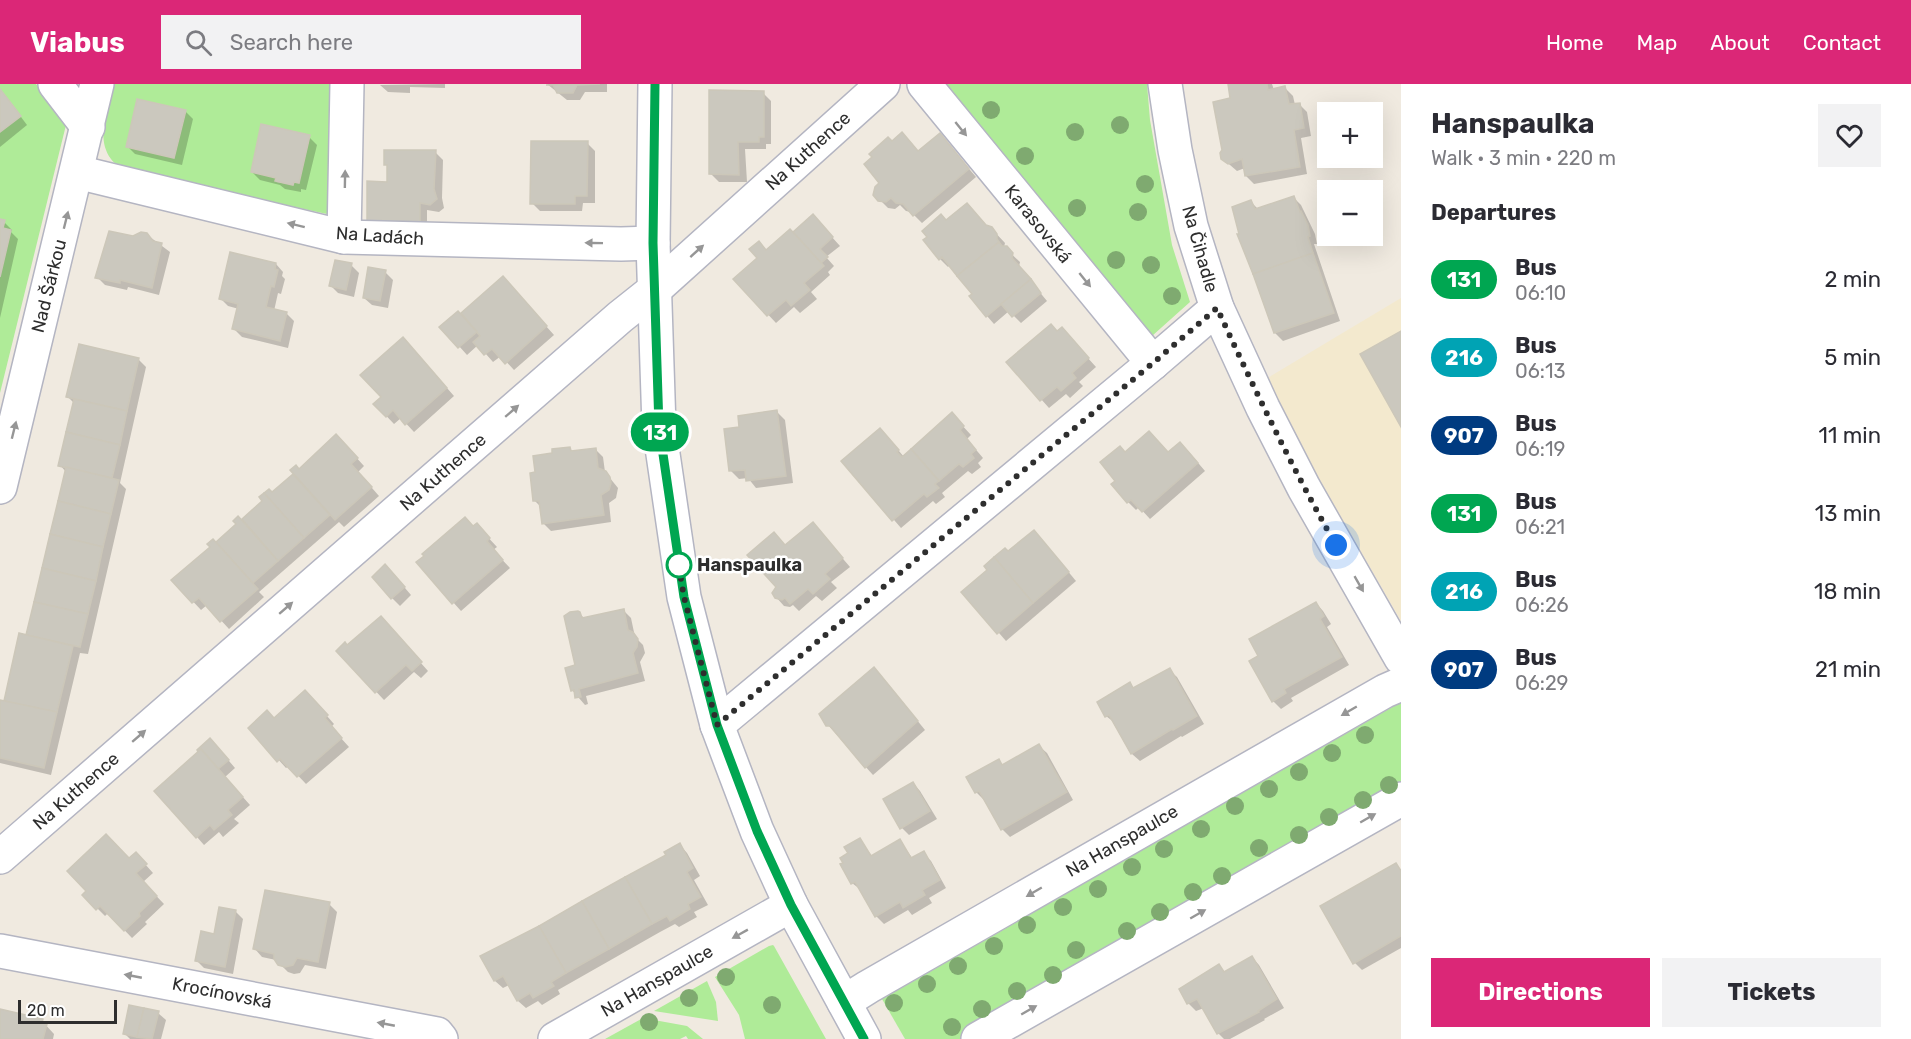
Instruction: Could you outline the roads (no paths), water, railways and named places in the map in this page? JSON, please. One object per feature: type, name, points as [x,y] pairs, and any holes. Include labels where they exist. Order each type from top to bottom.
[{"type":"street","points":[[55,84],[88,127]]},
{"type":"street","name":"Nad Šárkou","points":[[0,487],[98,84]]},
{"type":"street","points":[[345,237],[347,84]]},
{"type":"street","points":[[655,84],[653,243],[659,427],[684,597],[717,725],[757,831],[791,905],[864,1039]]},
{"type":"street","name":"Na Kuthence","points":[[0,857],[654,290],[883,84]]},
{"type":"street","name":"Karasovská","points":[[924,84],[1153,363]]},
{"type":"street","name":"Na Čihadle","points":[[1165,84],[1175,150],[1191,226],[1217,308],[1263,408],[1304,488],[1401,658]]},
{"type":"street","name":"Na Ladách","points":[[77,172],[345,237],[653,243]]},
{"type":"street","points":[[717,725],[1217,308]]},
{"type":"street","name":"Na Hanspaulce","points":[[844,1002],[1375,696],[1401,684]]},
{"type":"street","points":[[978,1039],[1401,799]]},
{"type":"street","name":"Na Hanspaulce","points":[[555,1039],[791,905]]},
{"type":"street","name":"Krocínovská","points":[[0,951],[437,1034],[441,1039]]},
{"type":"place","name":"Hanspaulka","points":[[679,565]]}]
